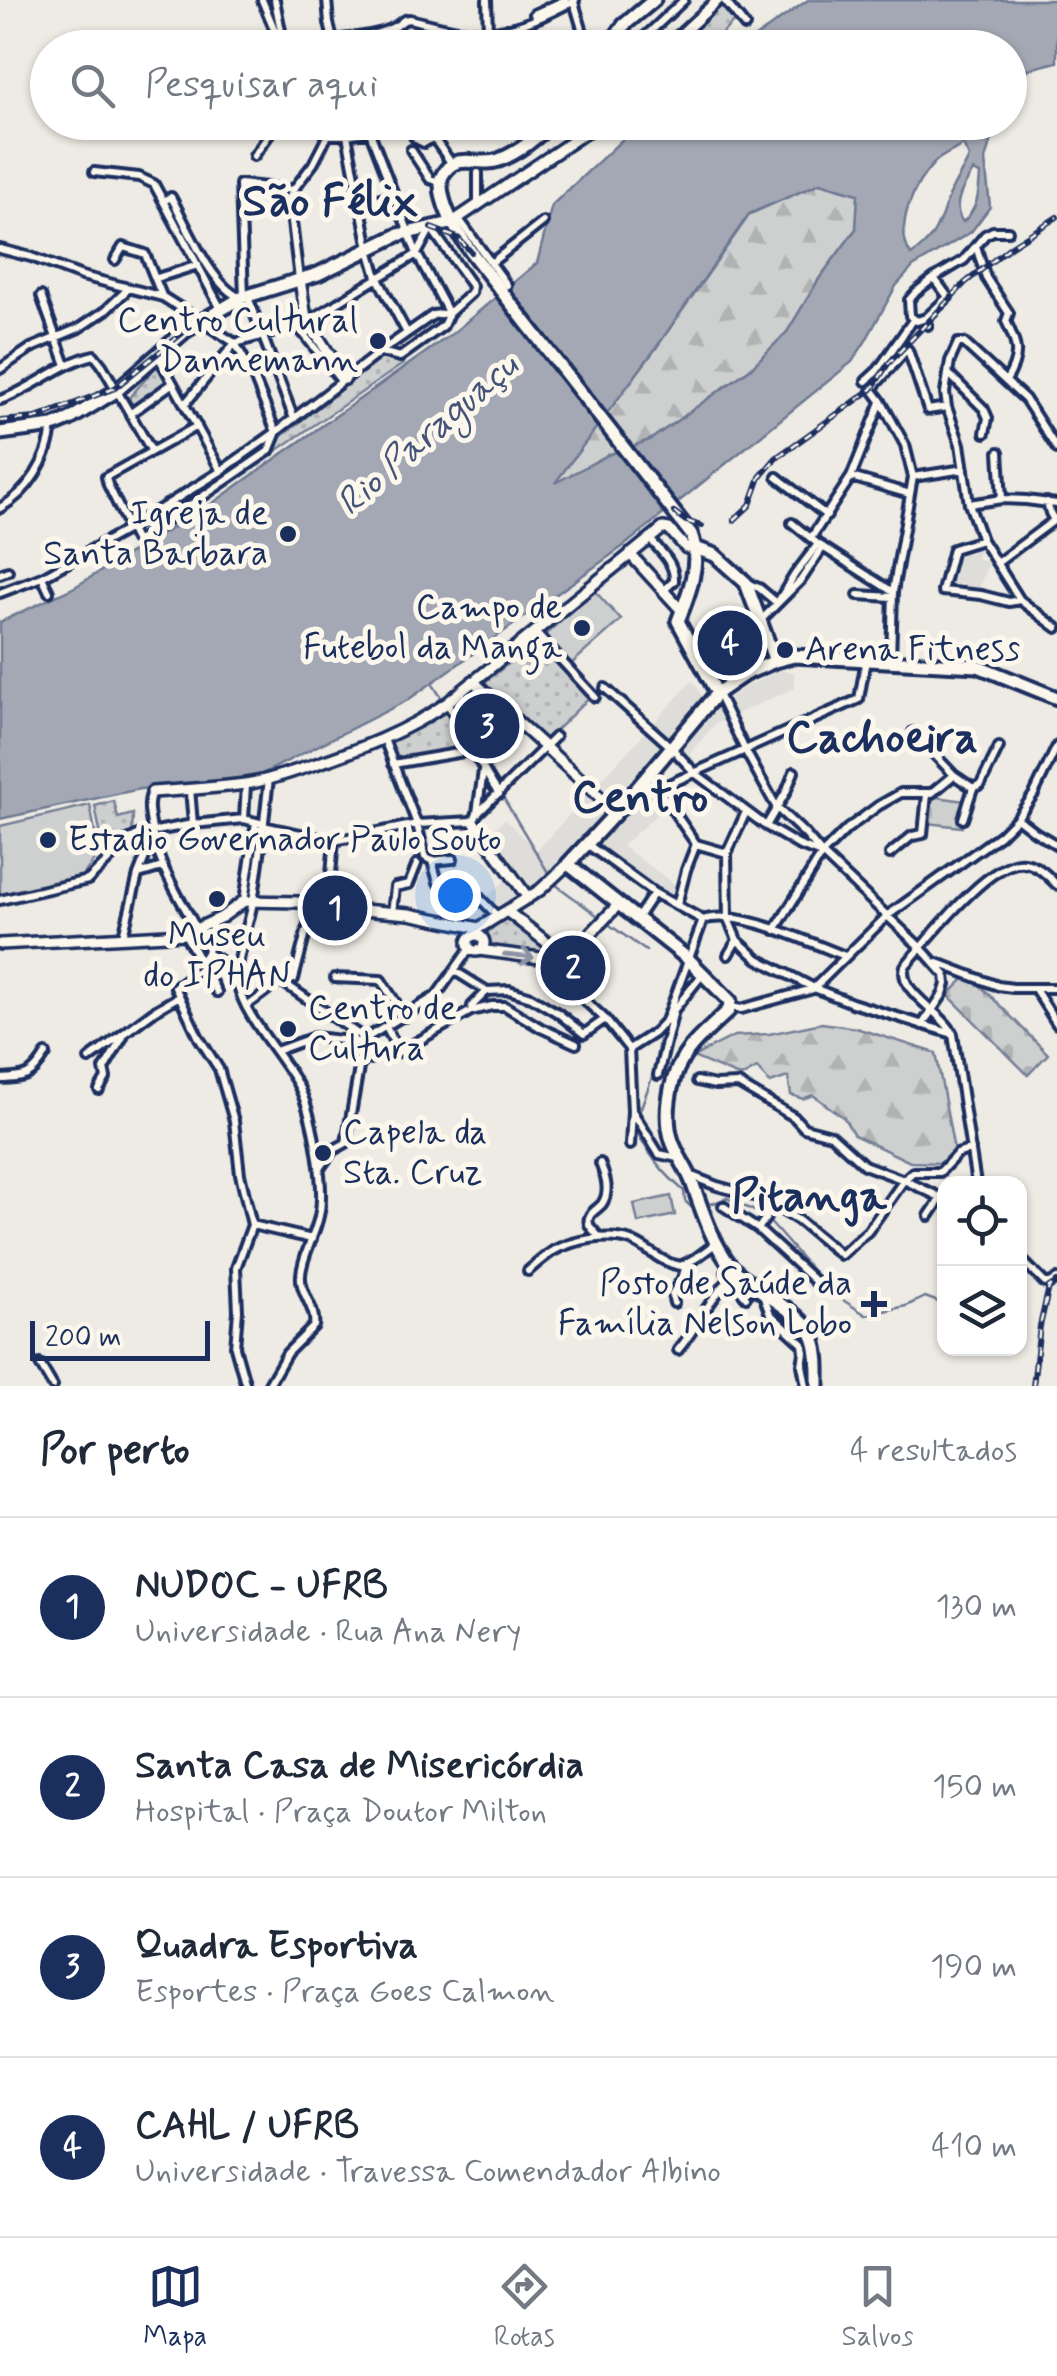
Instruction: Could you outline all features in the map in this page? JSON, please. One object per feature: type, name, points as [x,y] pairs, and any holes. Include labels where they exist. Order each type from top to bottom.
[{"type":"main road","points":[[620,30],[654,0]]},
{"type":"main road","points":[[532,140],[496,161],[452,164],[440,182],[471,252],[691,534],[695,548],[692,580],[680,616],[717,693]]},
{"type":"main road","points":[[0,433],[52,426],[70,419],[116,391],[185,331],[244,297],[300,280],[408,232],[455,221]]},
{"type":"main road","points":[[695,548],[714,555],[746,584],[775,660]]},
{"type":"main road","points":[[818,1386],[817,1356],[808,1328],[730,1272],[670,1136],[668,1118],[678,1069],[692,1048],[736,1008],[687,958],[568,864],[717,693],[775,660],[794,656],[866,658],[978,666],[1057,698]]},
{"type":"street","points":[[262,0],[275,30]]},
{"type":"street","points":[[275,0],[280,30]]},
{"type":"street","points":[[327,0],[332,30]]},
{"type":"street","points":[[487,0],[488,30]]},
{"type":"street","points":[[498,30],[571,0]]},
{"type":"street","points":[[520,20],[571,0]]},
{"type":"street","points":[[571,0],[581,30]]},
{"type":"street","points":[[652,30],[684,0]]},
{"type":"street","points":[[686,30],[721,0],[745,26]]},
{"type":"street","points":[[388,30],[409,19],[456,30]]},
{"type":"street","points":[[254,156],[265,140]]},
{"type":"street","points":[[325,140],[289,202],[307,319],[328,359]]},
{"type":"street","points":[[348,140],[377,276],[407,332]]},
{"type":"street","points":[[373,140],[417,254],[448,313]]},
{"type":"street","points":[[435,140],[452,164]]},
{"type":"street","points":[[507,285],[455,221],[575,140]]},
{"type":"street","points":[[412,150],[430,178],[440,182]]},
{"type":"street","points":[[94,172],[147,180],[164,200],[172,197],[221,309]]},
{"type":"street","points":[[478,173],[478,207]]},
{"type":"street","points":[[293,190],[240,184],[244,297],[264,335],[294,419]]},
{"type":"street","points":[[360,205],[387,196]]},
{"type":"street","points":[[490,263],[542,222]]},
{"type":"street","points":[[185,404],[236,343],[307,319],[417,254],[431,228],[472,286],[472,293],[448,313],[443,326],[400,357],[380,352]]},
{"type":"street","points":[[866,381],[912,320],[909,300],[916,292],[964,260],[985,235],[1008,231]]},
{"type":"street","points":[[976,245],[986,278],[1009,313],[1006,320],[1018,349],[1006,381]]},
{"type":"street","points":[[115,260],[123,248],[148,256],[163,297]]},
{"type":"street","points":[[1,250],[163,297],[236,343],[253,375],[276,432],[270,451],[135,540],[106,476],[198,426]]},
{"type":"street","points":[[204,268],[230,292],[244,297]]},
{"type":"street","points":[[156,278],[204,268]]},
{"type":"street","points":[[912,320],[927,322],[949,298],[934,278]]},
{"type":"street","points":[[0,369],[31,348],[58,338],[106,310],[128,289]]},
{"type":"street","points":[[41,296],[66,365]]},
{"type":"street","points":[[0,593],[42,577],[202,483],[294,419],[407,332],[433,315],[448,313]]},
{"type":"street","points":[[295,323],[343,380]]},
{"type":"street","points":[[1057,449],[1026,400],[964,343],[958,343],[945,393],[960,444],[969,504],[982,540],[1020,600],[1057,628]]},
{"type":"street","points":[[891,660],[893,594],[912,477],[904,445],[872,389],[907,349],[928,410],[947,407]]},
{"type":"street","points":[[157,354],[221,470]]},
{"type":"street","points":[[0,400],[66,365],[94,355],[150,450]]},
{"type":"street","points":[[948,373],[984,409],[988,418],[985,434]]},
{"type":"street","points":[[130,413],[173,383]]},
{"type":"street","points":[[761,620],[798,577],[817,543],[827,516],[852,477],[881,402]]},
{"type":"street","points":[[0,508],[26,488],[50,442],[52,426]]},
{"type":"street","points":[[999,452],[1002,500]]},
{"type":"street","points":[[912,477],[964,469]]},
{"type":"street","points":[[777,476],[827,516]]},
{"type":"street","points":[[852,477],[910,494]]},
{"type":"street","points":[[202,483],[208,492]]},
{"type":"street","points":[[969,504],[1002,500],[1057,504]]},
{"type":"street","points":[[997,563],[1056,519],[1047,502]]},
{"type":"street","points":[[792,523],[893,594]]},
{"type":"street","points":[[196,928],[162,867],[152,836],[148,800],[152,792],[269,779],[384,739],[447,703],[665,527],[684,546],[695,548]]},
{"type":"street","points":[[650,539],[674,571],[674,581],[663,590]]},
{"type":"street","points":[[982,540],[953,549],[942,591],[1009,602],[1020,600]]},
{"type":"street","points":[[630,554],[663,590],[680,616]]},
{"type":"street","points":[[42,577],[49,592]]},
{"type":"street","points":[[746,584],[759,588],[778,603]]},
{"type":"street","points":[[858,596],[893,594]]},
{"type":"street","points":[[535,632],[596,697]]},
{"type":"street","points":[[473,681],[544,748],[619,808],[859,699],[866,658]]},
{"type":"street","points":[[605,688],[695,773],[766,826],[822,854]]},
{"type":"street","points":[[717,693],[778,808],[944,975],[942,994],[922,1025]]},
{"type":"street","points":[[447,703],[499,794]]},
{"type":"street","points":[[912,732],[973,788]]},
{"type":"street","points":[[0,900],[88,880],[122,843],[140,834],[152,836],[193,824],[244,819],[334,842],[417,824],[475,818],[555,737]]},
{"type":"street","points":[[384,739],[438,881],[476,894],[568,959]]},
{"type":"street","points":[[736,1008],[814,988],[888,916],[1018,818],[1057,747]]},
{"type":"street","points":[[973,788],[981,784],[999,748]]},
{"type":"street","points":[[393,764],[474,750]]},
{"type":"street","points":[[483,771],[475,818],[528,898]]},
{"type":"street","points":[[766,826],[794,772]]},
{"type":"street","points":[[774,930],[822,854],[848,829],[900,792],[936,791],[954,774]]},
{"type":"street","points":[[268,1386],[286,1354],[314,1326],[314,1313],[300,1278],[322,1197],[320,1168],[301,1091],[246,1007],[236,977],[269,779]]},
{"type":"street","points":[[244,819],[246,784]]},
{"type":"street","points":[[963,819],[973,788]]},
{"type":"street","points":[[190,789],[193,824]]},
{"type":"street","points":[[659,790],[696,844],[726,854]]},
{"type":"street","points":[[890,854],[912,836],[924,832],[927,794]]},
{"type":"street","points":[[746,812],[726,854],[728,919],[737,940],[758,959],[814,988],[953,1034]]},
{"type":"street","points":[[1018,818],[1057,844]]},
{"type":"street","points":[[783,836],[792,821]]},
{"type":"street","points":[[798,845],[805,834]]},
{"type":"street","points":[[123,936],[152,836]]},
{"type":"street","points":[[328,907],[334,842]]},
{"type":"street","points":[[587,844],[654,893],[703,920]]},
{"type":"street","points":[[677,905],[696,844]]},
{"type":"street","points":[[430,860],[452,859]]},
{"type":"street","points":[[392,913],[395,887],[409,884],[417,864]]},
{"type":"street","points":[[480,932],[568,864]]},
{"type":"street","points":[[975,1176],[953,1034],[906,985],[905,966],[984,881],[1009,866],[1029,864],[1057,885]]},
{"type":"street","points":[[138,875],[162,867]]},
{"type":"street","points":[[636,919],[654,893]]},
{"type":"street","points":[[0,944],[184,934],[248,901],[429,917],[480,932]]},
{"type":"street","points":[[292,989],[314,904]]},
{"type":"street","points":[[554,972],[618,905]]},
{"type":"street","points":[[666,1021],[687,958],[703,920],[709,917],[748,920],[845,956]]},
{"type":"street","points":[[213,921],[208,954],[177,985],[178,997],[226,1088],[252,1225],[236,1268],[235,1347],[246,1386]]},
{"type":"street","points":[[276,1051],[314,1037],[355,1043],[386,1028],[436,996],[484,942],[480,932]]},
{"type":"street","points":[[184,934],[217,992]]},
{"type":"street","points":[[728,954],[737,940]]},
{"type":"street","points":[[475,949],[547,962],[629,1050],[630,1145]]},
{"type":"street","points":[[208,954],[229,966]]},
{"type":"street","points":[[935,962],[998,986],[1057,988]]},
{"type":"street","points":[[455,971],[487,991]]},
{"type":"street","points":[[629,1050],[666,1021],[702,975]]},
{"type":"street","points":[[335,978],[379,979],[405,1016]]},
{"type":"street","points":[[246,1007],[281,981],[294,979]]},
{"type":"street","points":[[281,981],[364,1039],[366,1060]]},
{"type":"street","points":[[471,1012],[487,991],[496,989],[510,990],[544,1004],[581,1033],[587,1033],[604,1019]]},
{"type":"street","points":[[1035,989],[1057,1024]]},
{"type":"street","points":[[505,1006],[510,990]]},
{"type":"street","points":[[90,1059],[178,997]]},
{"type":"street","points":[[320,1168],[333,1150],[346,1143],[359,1068],[366,1060],[399,1052],[482,1007],[505,1006],[576,1044]]},
{"type":"street","points":[[658,1076],[674,1010]]},
{"type":"street","points":[[386,1028],[399,1052]]},
{"type":"street","points":[[99,1090],[106,1081],[104,1068],[126,1031]]},
{"type":"street","points":[[0,1080],[29,1076],[46,1054]]},
{"type":"street","points":[[697,1081],[738,1084],[794,1117],[804,1128],[831,1135],[864,1165],[937,1195]]},
{"type":"street","points":[[632,1111],[659,1154],[678,1158]]},
{"type":"street","points":[[690,1174],[775,1205],[840,1255],[868,1231],[913,1172],[940,1172],[957,1154],[971,1148]]},
{"type":"street","points":[[600,1163],[606,1190],[602,1204],[588,1222],[600,1238]]},
{"type":"street","points":[[758,1229],[775,1205]]},
{"type":"street","points":[[928,1216],[937,1205]]},
{"type":"street","points":[[723,1206],[758,1229],[818,1284]]},
{"type":"street","points":[[252,1225],[312,1239]]},
{"type":"street","points":[[528,1271],[556,1249],[600,1238],[630,1241],[674,1265],[686,1264],[716,1243]]},
{"type":"street","points":[[674,1303],[674,1290],[686,1264]]},
{"type":"street","points":[[1027,1265],[1045,1283],[1057,1279]]},
{"type":"street","points":[[678,1350],[694,1332],[730,1272],[746,1298]]},
{"type":"street","points":[[763,1295],[770,1314],[803,1344],[806,1386]]},
{"type":"street","points":[[40,1364],[53,1386]]},
{"type":"shaded area","points":[[973,548],[979,550],[977,559],[988,562],[979,589],[970,587],[968,593],[960,591],[959,583],[957,589],[945,586],[956,550],[971,554]]},
{"type":"shaded area","points":[[778,670],[794,672],[795,688],[716,723],[689,754],[701,767],[694,767],[676,749],[711,707]]},
{"type":"shaded area","points":[[693,680],[704,701],[564,864],[537,888],[477,927],[451,929],[507,879],[480,841],[505,819],[536,851]]},
{"type":"shaded area","points":[[653,798],[663,809],[622,846],[676,885],[671,899],[594,845],[615,820],[636,804]]},
{"type":"green space","points":[[721,2],[734,21],[725,30],[690,30]]},
{"type":"green space","points":[[820,183],[859,194],[856,229],[819,279],[788,332],[750,369],[650,440],[608,455],[553,485],[750,214]]},
{"type":"green space","points":[[381,358],[403,364],[275,452],[278,439]]},
{"type":"green space","points":[[160,362],[171,382],[134,407],[129,398]]},
{"type":"green space","name":"Campo de Futebol da Manga","points":[[594,590],[621,620],[570,665],[544,636]]},
{"type":"green space","points":[[540,638],[592,695],[540,746],[479,687]]},
{"type":"green space","points":[[449,711],[466,749],[397,761],[389,741]]},
{"type":"green space","points":[[930,796],[965,801],[962,827],[926,823]]},
{"type":"green space","points":[[114,801],[118,818],[133,814],[132,835],[104,852],[95,806]]},
{"type":"green space","name":"Estadio Governador Paulo Souto","points":[[90,805],[99,853],[80,880],[0,898],[0,826]]},
{"type":"green space","points":[[505,916],[548,949],[536,958],[490,945],[484,936]]},
{"type":"green space","points":[[969,974],[1048,1054],[1028,1075],[948,995]]},
{"type":"green space","points":[[822,1023],[856,1028],[936,1053],[954,1150],[941,1163],[910,1162],[854,1135],[844,1118],[813,1095],[803,1099],[791,1095],[788,1077],[770,1083],[757,1068],[741,1077],[693,1057],[734,1036],[769,1034]]},
{"type":"green space","points":[[671,1196],[675,1215],[638,1223],[634,1204]]},
{"type":"water","points":[[808,0],[1057,0],[1057,62],[1027,71],[1027,30],[765,30]]},
{"type":"water","name":"Rio Paraguaçu","points":[[622,140],[991,140],[985,160],[990,207],[971,232],[913,267],[896,286],[852,362],[625,545],[408,700],[254,778],[140,789],[0,819],[0,622],[73,588],[210,505],[453,333],[537,263],[552,205]],"holes":[[[963,145],[969,157],[940,221],[932,236],[911,255],[904,232],[914,193],[936,161]],[[973,171],[980,174],[975,206],[963,222],[958,209],[962,190]],[[820,183],[858,194],[856,229],[787,332],[750,369],[650,440],[608,455],[555,483],[749,214]]]},
{"type":"waterway","points":[[432,683],[444,702]]},
{"type":"waterway","points":[[501,794],[555,884],[598,916]]},
{"type":"waterway","points":[[607,923],[646,951]]},
{"type":"waterway","points":[[639,1113],[654,1072],[659,1040]]},
{"type":"waterway","points":[[635,1128],[656,1162],[684,1191],[685,1201],[695,1211],[699,1209]]},
{"type":"waterway","points":[[706,1206],[727,1198],[763,1215]]},
{"type":"waterway","points":[[768,1220],[832,1293],[866,1315],[906,1306],[925,1297],[937,1301]]},
{"type":"railway","points":[[734,520],[750,505],[760,477],[776,458],[872,389],[888,364],[965,283],[1010,247],[1057,217]]},
{"type":"railway","points":[[431,228],[458,238],[471,252]]},
{"type":"railway","points":[[0,421],[36,418],[115,388],[185,331]]},
{"type":"railway","points":[[674,512],[702,526]]},
{"type":"railway","points":[[1033,1386],[1040,1326],[1049,1287],[1057,1282]]},
{"type":"place","name":"Centro Cultural Dannemann","points":[[378,341]]},
{"type":"place","name":"Igreja de Santa Barbara","points":[[288,534]]},
{"type":"place","name":"Campo de Futebol da Manga","points":[[582,628]]},
{"type":"place","name":"CAHL / UFRB","points":[[730,643]]},
{"type":"place","name":"Arena Fitness","points":[[785,650]]},
{"type":"place","name":"Quadra Esportiva","points":[[487,726]]},
{"type":"place","name":"Estadio Governador Paulo Souto","points":[[48,840]]},
{"type":"place","name":"Museu do IPHAN","points":[[217,899]]},
{"type":"place","name":"NUDOC - UFRB","points":[[335,908]]},
{"type":"place","name":"Santa Casa de Misericórdia","points":[[573,968]]},
{"type":"place","name":"Centro de Cultura","points":[[288,1029]]},
{"type":"place","name":"Capela da Sta. Cruz","points":[[323,1153]]},
{"type":"place","name":"Posto de Saúde da Família Nelson Lobo","points":[[874,1304]]},
{"type":"district","name":"São Félix","points":[[330,202]]},
{"type":"district","name":"Cachoeira","points":[[882,738]]},
{"type":"district","name":"Centro","points":[[640,798]]},
{"type":"district","name":"Pitanga","points":[[809,1197]]}]
